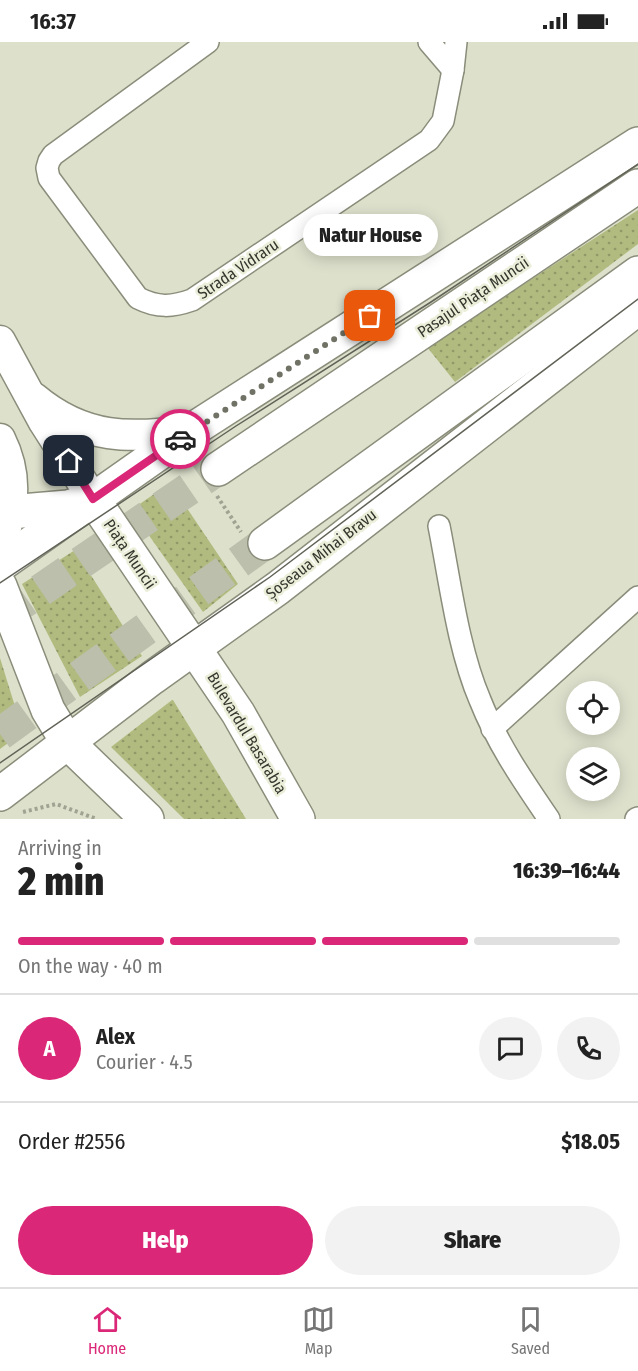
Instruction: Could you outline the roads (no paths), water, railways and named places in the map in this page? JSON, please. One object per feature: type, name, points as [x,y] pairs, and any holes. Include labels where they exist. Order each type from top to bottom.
[{"type":"main road","points":[[0,565],[192,430],[638,144]]},
{"type":"main road","name":"Pasajul Piața Muncii","points":[[217,482],[638,186]]},
{"type":"main road","points":[[255,542],[638,273]]},
{"type":"main road","name":"Șoseaua Mihai Bravu","points":[[9,804],[68,743],[152,678],[278,588],[638,308]]},
{"type":"main road","points":[[0,341],[25,390],[93,499]]},
{"type":"main road","points":[[25,390],[68,421],[103,433],[136,437],[192,430]]},
{"type":"main road","points":[[0,439],[10,465],[13,483],[5,510],[0,549]]},
{"type":"main road","points":[[5,510],[68,507],[93,499]]},
{"type":"main road","name":"Piața Muncii","points":[[93,499],[194,648]]},
{"type":"main road","points":[[0,586],[48,710],[68,743],[147,819]]},
{"type":"main road","name":"Bulevardul Basarabia","points":[[194,648],[256,742],[298,819]]},
{"type":"street","name":"Strada Vidraru","points":[[208,42],[53,155],[47,168],[49,178],[55,187],[138,298],[151,304],[175,306],[192,300],[429,140],[443,121],[456,42]]},
{"type":"street","points":[[429,42],[453,70]]},
{"type":"street","points":[[439,526],[466,659],[479,699],[508,758],[549,819]]},
{"type":"street","points":[[492,729],[638,597]]},
{"type":"tunnel","points":[[0,618],[218,469]]},
{"type":"tunnel","points":[[0,734],[265,543]]},
{"type":"tram line","points":[[0,583],[638,164]]},
{"type":"tram line","points":[[0,763],[270,577],[638,299]]},
{"type":"place","name":"Natur House","points":[[370,316]]}]
